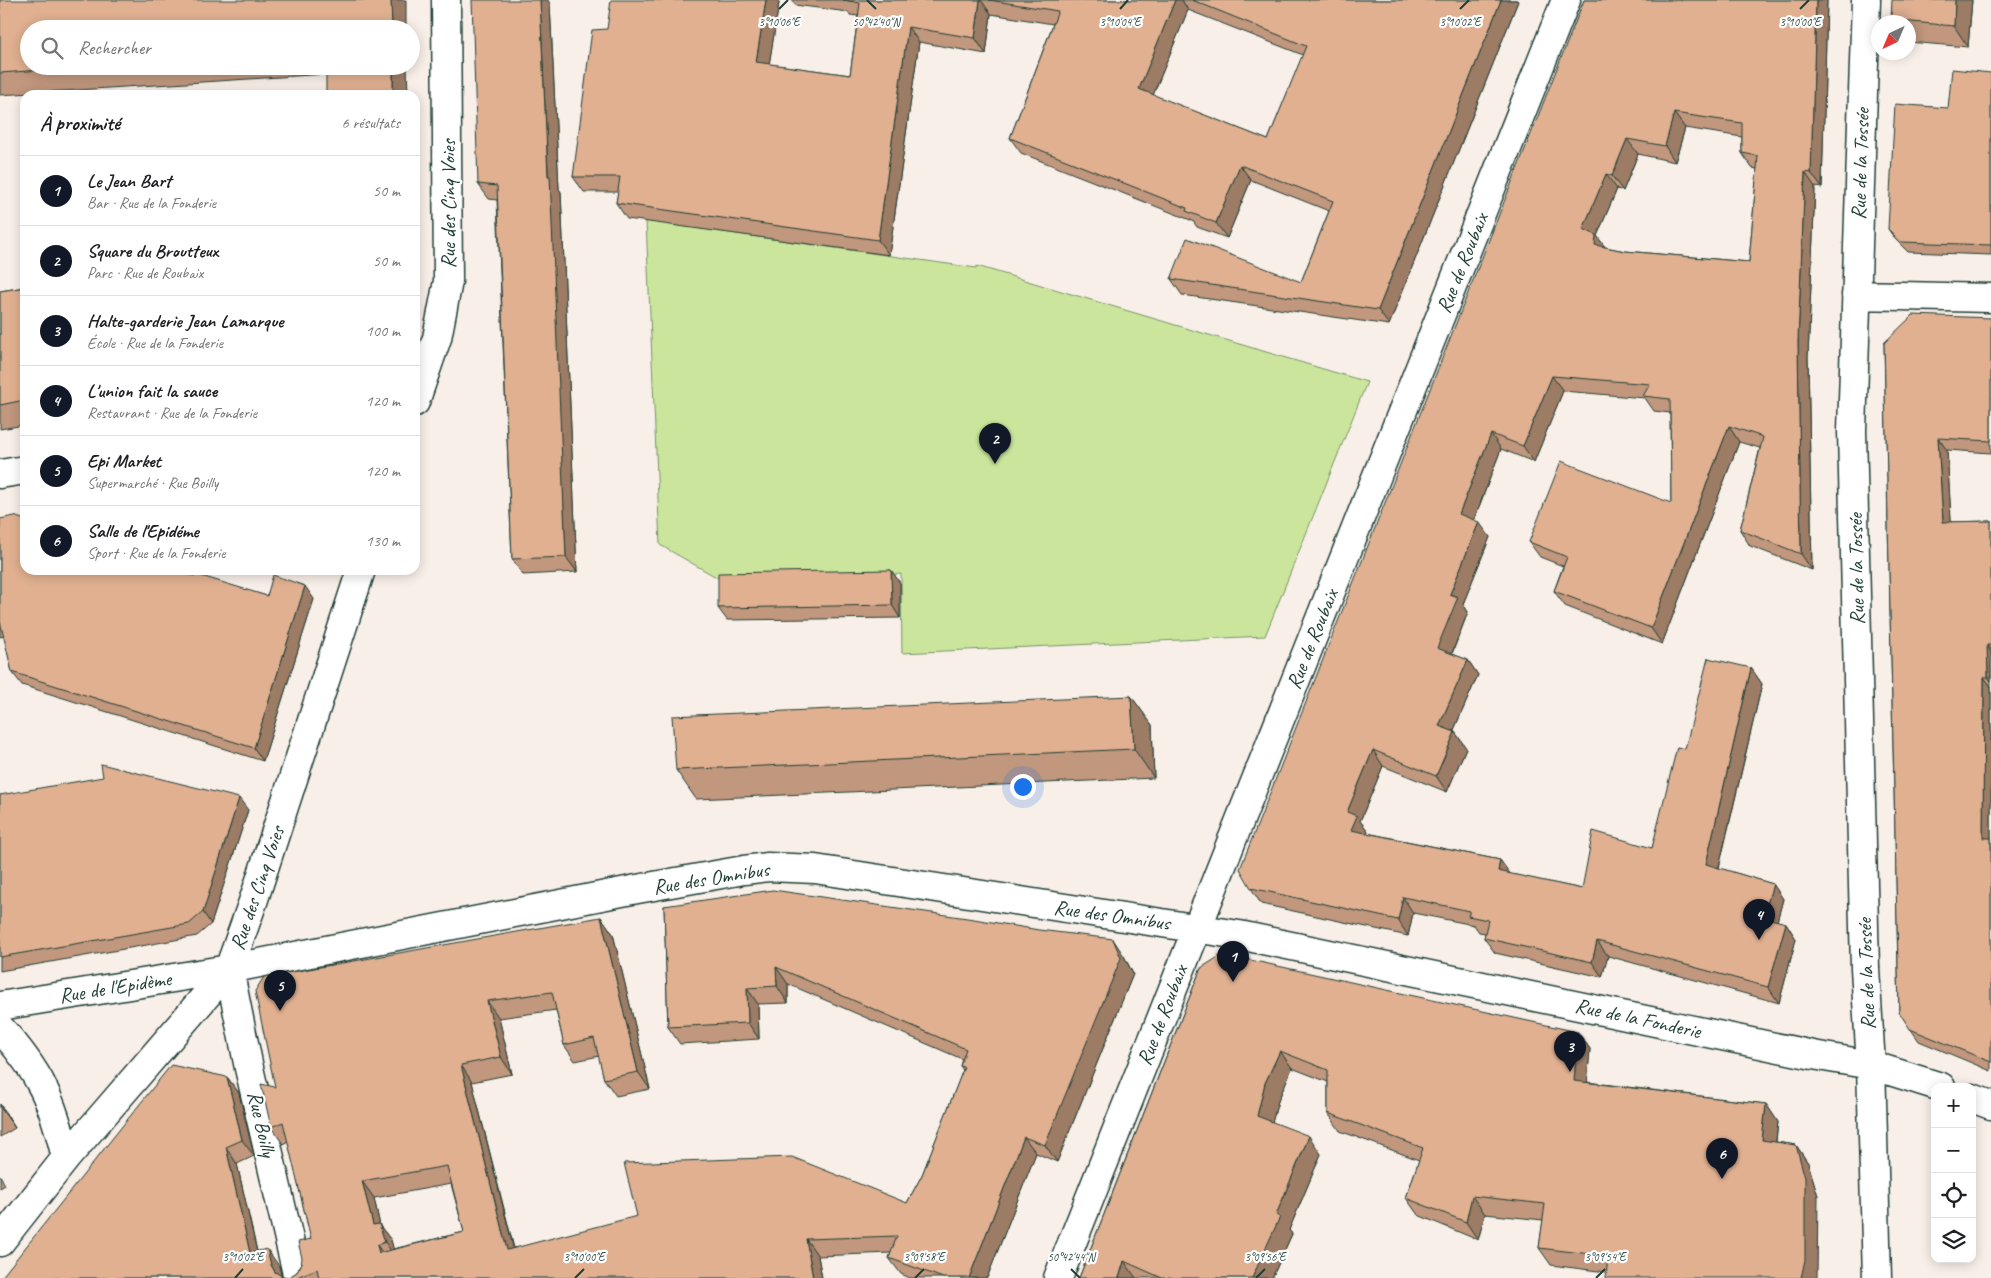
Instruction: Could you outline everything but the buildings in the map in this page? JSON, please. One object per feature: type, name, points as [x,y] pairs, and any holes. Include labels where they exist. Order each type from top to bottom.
[{"type":"street","name":"Rue des Cinq Voies","points":[[420,387],[437,338],[448,281],[446,0]]},
{"type":"street","name":"Rue de Roubaix","points":[[1058,1278],[1566,0]]},
{"type":"street","name":"Rue de la Tossée","points":[[1866,0],[1852,431],[1865,968],[1871,1065]]},
{"type":"street","points":[[1856,295],[1991,298]]},
{"type":"street","points":[[0,474],[20,471]]},
{"type":"street","name":"Rue des Cinq Voies","points":[[0,1242],[66,1158],[229,969],[254,899],[359,575]]},
{"type":"street","name":"Rue des Omnibus","points":[[229,969],[637,889],[768,867],[815,869],[1126,919],[1197,928]]},
{"type":"street","name":"Rue de la Fonderie","points":[[1197,928],[1246,936],[1813,1055],[1871,1065]]},
{"type":"street","name":"Rue de l'Epidème","points":[[0,1006],[229,969]]},
{"type":"street","name":"Rue Boilly","points":[[229,969],[248,1068],[298,1278]]},
{"type":"street","points":[[0,1028],[27,1060],[50,1100],[66,1158]]},
{"type":"street","points":[[1877,1278],[1871,1065],[1931,1084]]},
{"type":"street","points":[[1976,1099],[1991,1105]]},
{"type":"green space","points":[[646,221],[976,268],[977,266],[1367,382],[1265,636],[902,653],[901,574],[725,582],[660,545]]},
{"type":"place","name":"Square du Broutteux","points":[[995,464]]},
{"type":"place","name":"L'union fait la sauce","points":[[1759,940]]},
{"type":"place","name":"Le Jean Bart","points":[[1233,982]]},
{"type":"place","name":"Epi Market","points":[[280,1011]]},
{"type":"place","name":"Halte-garderie Jean Lamarque","points":[[1570,1072]]},
{"type":"place","name":"Salle de l'Epidéme","points":[[1722,1179]]}]
